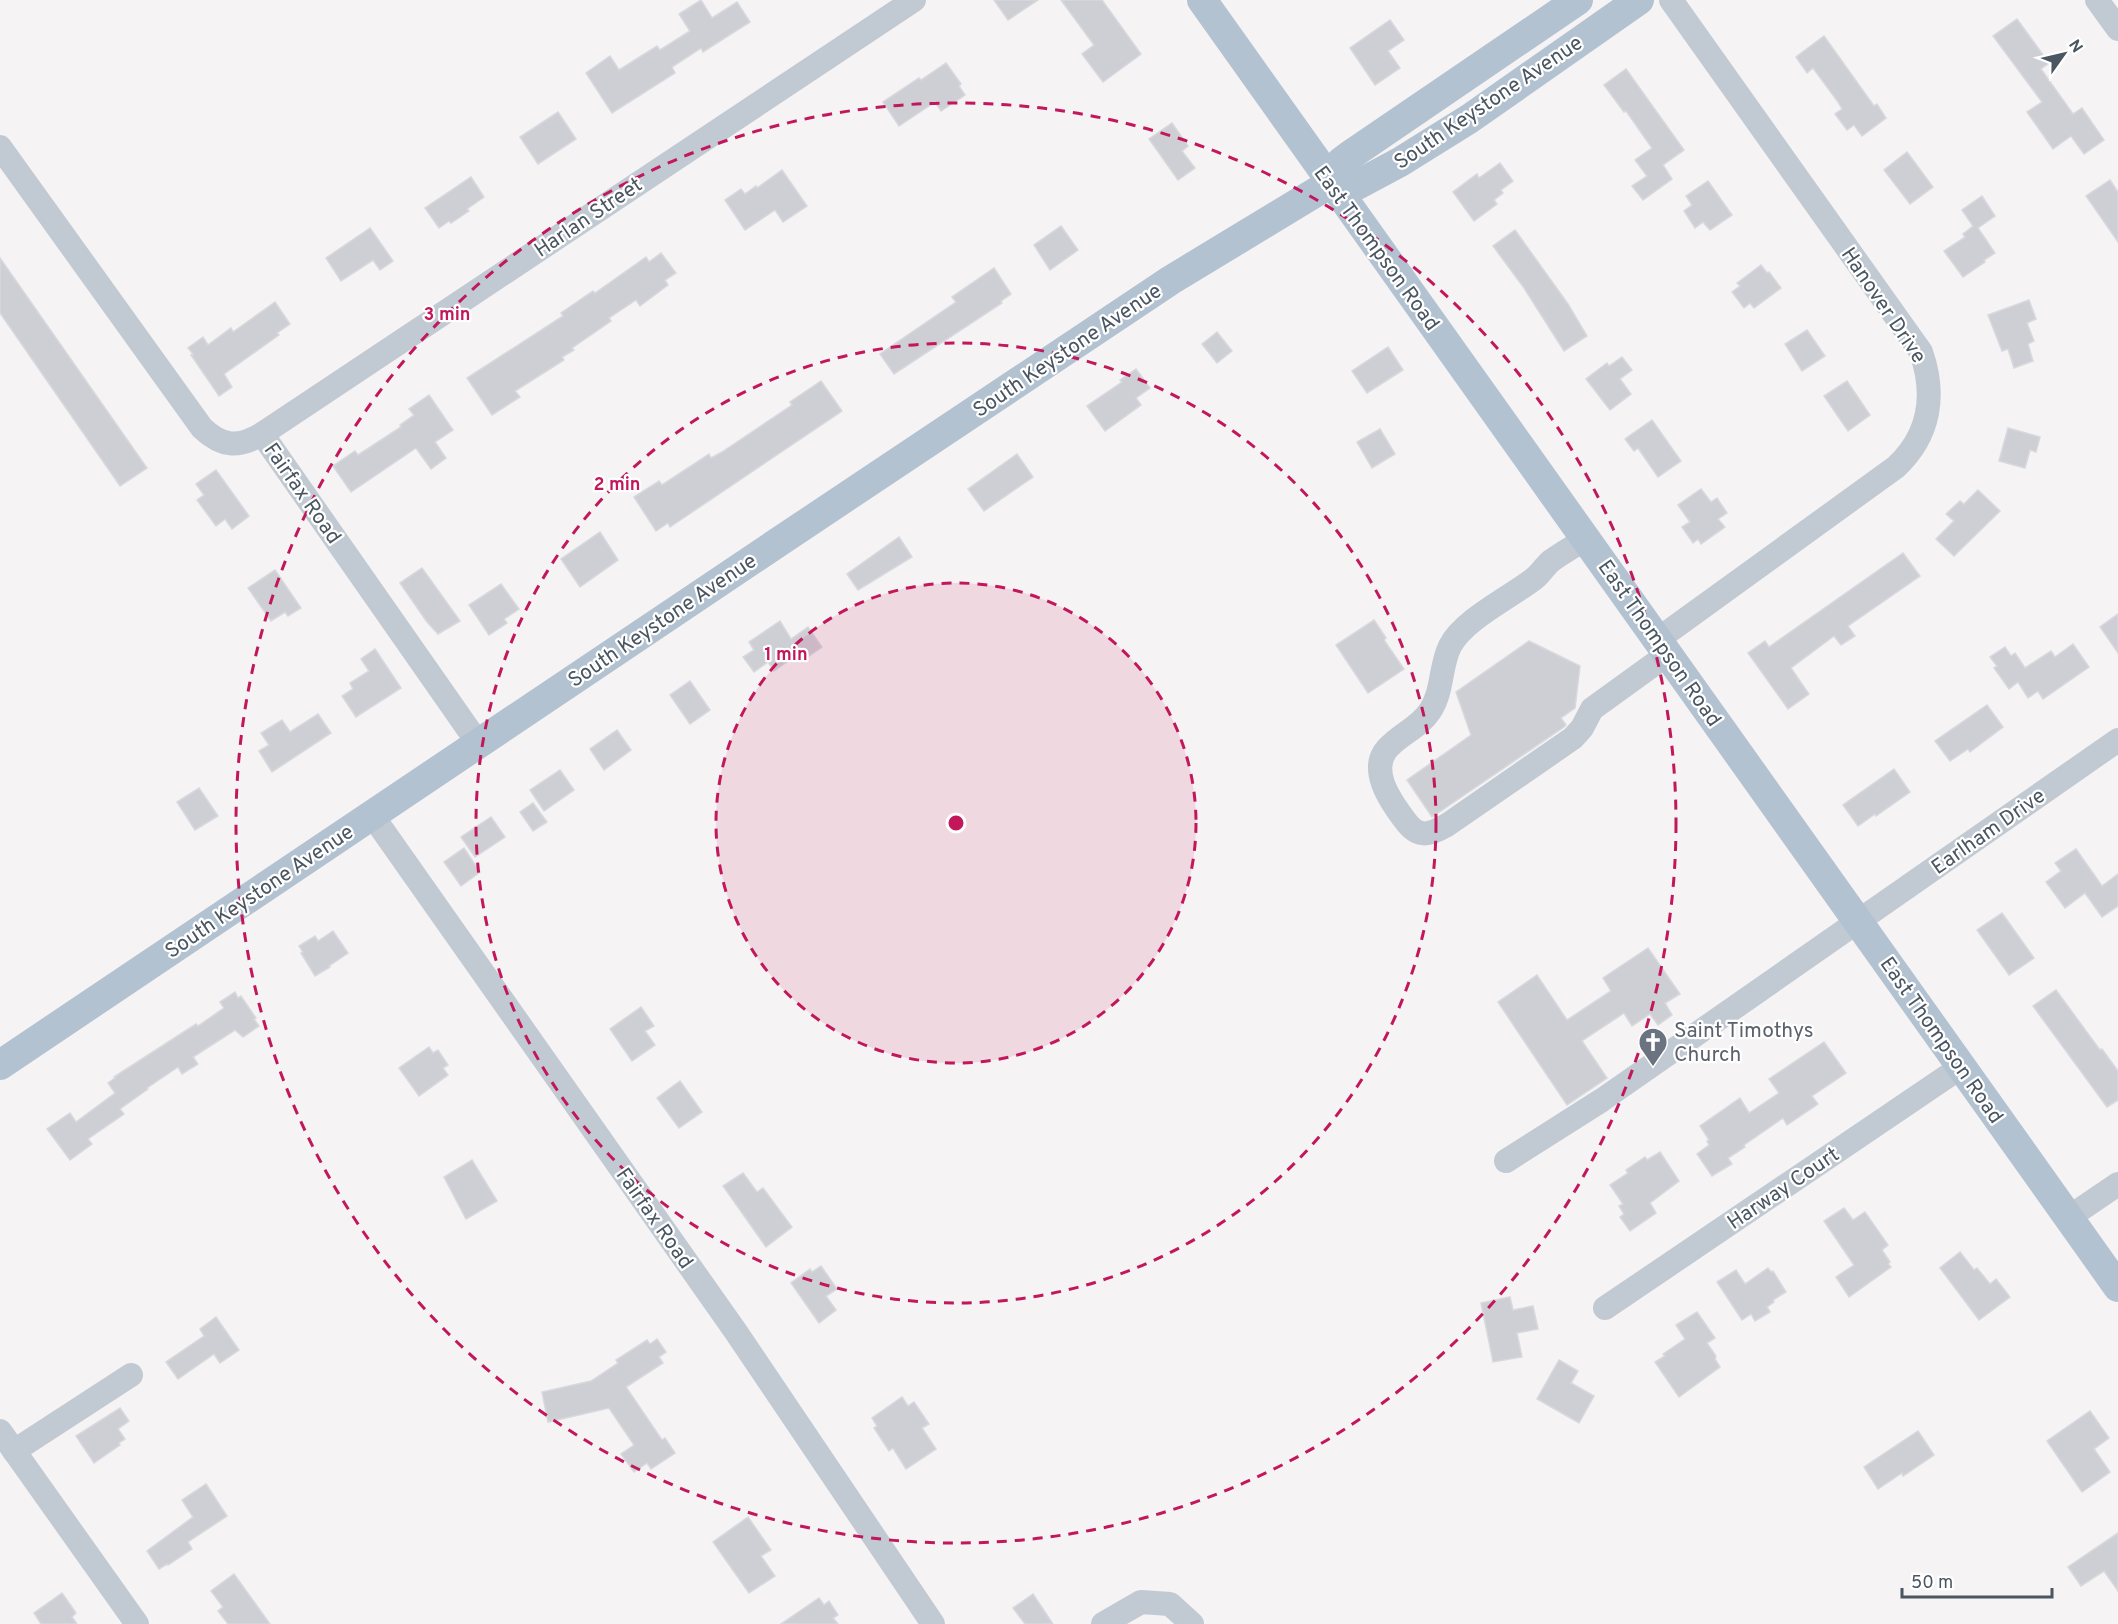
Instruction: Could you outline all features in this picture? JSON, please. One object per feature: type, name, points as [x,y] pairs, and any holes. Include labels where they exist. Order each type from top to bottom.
[{"type":"main road","name":"East Thompson Road","points":[[1202,0],[1330,183],[2118,1287]]},
{"type":"main road","name":"South Keystone Avenue","points":[[0,1065],[1172,280],[1330,183],[1341,162],[1349,156],[1578,0]]},
{"type":"main road","name":"South Keystone Avenue","points":[[1330,183],[1357,186],[1400,162],[1468,119],[1639,0]]},
{"type":"street","name":"Harlan Street","points":[[262,434],[914,0]]},
{"type":"street","name":"Hanover Drive","points":[[1586,539],[1549,563],[1537,576],[1461,630],[1450,647],[1439,690],[1431,710],[1418,726],[1391,744],[1382,754],[1378,767],[1382,782],[1397,810],[1413,831],[1424,834],[1435,831],[1563,745],[1582,728],[1586,718],[1598,704],[1663,647],[1896,467],[1915,445],[1923,427],[1930,399],[1927,370],[1920,352],[1671,0]]},
{"type":"street","points":[[2097,0],[2118,29]]},
{"type":"street","name":"Fairfax Road","points":[[0,147],[202,428],[212,437],[236,444],[250,441],[262,434],[478,743]]},
{"type":"street","name":"Earlham Drive","points":[[1506,1161],[1602,1100],[2118,740]]},
{"type":"street","name":"Fairfax Road","points":[[372,815],[736,1332],[933,1624]]},
{"type":"street","name":"Harway Court","points":[[1605,1308],[1961,1067]]},
{"type":"street","points":[[2068,1218],[2118,1184]]},
{"type":"street","points":[[14,1451],[131,1375]]},
{"type":"street","points":[[0,1431],[137,1624]]},
{"type":"street","points":[[1103,1624],[1141,1602],[1170,1604],[1192,1624]]},
{"type":"building","points":[[701,0],[712,18],[737,2],[750,22],[703,52],[701,48],[672,67],[675,73],[612,113],[586,73],[610,56],[619,70],[657,46],[660,50],[690,31],[679,14]]},
{"type":"building","points":[[994,0],[1038,0],[1008,20]]},
{"type":"building","points":[[1061,0],[1102,0],[1141,54],[1103,82],[1082,54],[1094,45]]},
{"type":"building","points":[[2017,19],[2049,63],[2041,69],[2073,114],[2082,108],[2104,140],[2084,154],[2071,136],[2053,149],[2027,112],[2042,102],[1993,36]]},
{"type":"building","points":[[1390,20],[1404,40],[1388,51],[1400,68],[1375,85],[1350,48]]},
{"type":"building","points":[[1824,36],[1874,106],[1877,104],[1886,118],[1862,136],[1854,125],[1847,130],[1835,114],[1842,109],[1838,102],[1813,68],[1807,73],[1796,57]]},
{"type":"building","points":[[946,63],[961,84],[959,86],[965,95],[941,111],[935,102],[899,126],[883,102]]},
{"type":"building","points":[[1626,69],[1684,150],[1663,165],[1672,179],[1643,200],[1632,186],[1647,176],[1635,160],[1652,148],[1604,85]]},
{"type":"building","points":[[558,112],[576,139],[538,164],[520,137]]},
{"type":"building","points":[[1172,123],[1188,146],[1182,151],[1195,168],[1178,180],[1149,139]]},
{"type":"building","points":[[1907,152],[1933,187],[1910,204],[1884,170]]},
{"type":"building","points":[[1500,163],[1513,181],[1501,190],[1503,193],[1494,200],[1497,204],[1474,221],[1453,192],[1477,174],[1479,178]]},
{"type":"building","points":[[782,170],[807,206],[783,222],[775,210],[745,230],[725,200],[741,189],[745,194],[756,186],[757,188]]},
{"type":"building","points":[[471,177],[484,197],[467,209],[469,211],[439,228],[425,208]]},
{"type":"building","points":[[2110,180],[2118,192],[2118,242],[2086,196]]},
{"type":"building","points":[[1708,181],[1732,215],[1710,230],[1703,222],[1695,228],[1684,211],[1692,205],[1686,196]]},
{"type":"building","points":[[1982,196],[1995,216],[1978,228],[1995,253],[1963,277],[1944,251],[1965,237],[1963,234],[1973,226],[1962,210]]},
{"type":"building","points":[[1061,226],[1078,250],[1050,270],[1034,245]]},
{"type":"building","points":[[370,228],[393,261],[380,270],[373,260],[341,281],[326,258]]},
{"type":"building","points":[[1515,230],[1568,304],[1587,336],[1564,351],[1524,288],[1493,246]]},
{"type":"building","points":[[661,253],[676,273],[665,280],[668,285],[640,306],[636,300],[609,318],[611,321],[562,357],[564,360],[515,391],[520,397],[492,415],[467,378],[563,316],[561,313],[593,291],[595,293],[646,257],[649,262]]},
{"type":"building","points":[[0,258],[147,468],[120,486],[0,313]]},
{"type":"building","points":[[1761,265],[1781,288],[1754,308],[1750,303],[1744,308],[1732,292],[1740,286],[1737,283]]},
{"type":"building","points":[[994,268],[1011,294],[1001,301],[1002,303],[894,374],[880,354],[956,302],[952,297]]},
{"type":"building","points":[[2029,300],[2036,319],[2027,323],[2034,341],[2028,344],[2033,361],[2014,368],[2008,349],[2002,351],[1988,315]]},
{"type":"building","points":[[275,302],[290,324],[277,333],[279,335],[224,374],[232,387],[219,396],[188,348],[203,337],[208,345],[231,328],[233,332]]},
{"type":"building","points":[[1807,330],[1825,356],[1802,371],[1785,344]]},
{"type":"building","points":[[1217,332],[1232,351],[1217,363],[1202,344]]},
{"type":"building","points":[[1388,347],[1403,370],[1367,393],[1352,371]]},
{"type":"building","points":[[1622,357],[1632,370],[1620,379],[1631,394],[1610,410],[1586,379],[1607,363],[1609,366]]},
{"type":"building","points":[[1136,369],[1150,388],[1136,398],[1141,405],[1105,431],[1087,406],[1122,382],[1120,380]]},
{"type":"building","points":[[821,381],[842,411],[670,527],[668,523],[656,531],[634,497],[659,481],[662,485],[709,454],[711,458],[722,452],[792,405],[790,402]]},
{"type":"building","points":[[1847,381],[1870,415],[1848,431],[1824,396]]},
{"type":"building","points":[[429,395],[453,430],[435,442],[446,458],[431,469],[416,448],[351,492],[333,466],[355,451],[358,455],[401,427],[400,425],[414,415],[409,409]]},
{"type":"building","points":[[1652,420],[1681,461],[1658,477],[1638,448],[1634,451],[1625,439]]},
{"type":"building","points":[[2008,428],[2040,437],[2036,452],[2030,450],[2025,468],[1999,461]]},
{"type":"building","points":[[1380,429],[1395,454],[1372,468],[1357,442]]},
{"type":"building","points":[[1017,454],[1033,477],[984,511],[968,489]]},
{"type":"building","points":[[216,470],[249,516],[232,529],[225,519],[216,526],[197,500],[204,495],[196,484]]},
{"type":"building","points":[[1701,489],[1711,502],[1717,498],[1727,513],[1718,519],[1725,527],[1701,544],[1698,539],[1693,543],[1682,527],[1690,522],[1678,505]]},
{"type":"building","points":[[1978,490],[2000,511],[1954,556],[1936,539],[1954,521],[1946,514],[1960,501],[1964,504]]},
{"type":"building","points":[[600,532],[618,560],[580,587],[561,559]]},
{"type":"building","points":[[899,537],[912,557],[858,590],[847,574]]},
{"type":"building","points":[[1903,553],[1920,576],[1848,626],[1855,636],[1841,645],[1834,636],[1791,668],[1809,694],[1788,709],[1748,653],[1765,641],[1769,647]]},
{"type":"building","points":[[422,568],[460,621],[438,634],[400,583]]},
{"type":"building","points":[[275,570],[301,608],[288,616],[285,612],[271,621],[248,588]]},
{"type":"building","points":[[501,584],[519,609],[504,619],[507,623],[489,635],[469,605]]},
{"type":"building","points":[[2118,614],[2118,653],[2100,627]]},
{"type":"building","points":[[1374,620],[1386,638],[1384,640],[1404,669],[1368,693],[1336,645]]},
{"type":"building","points":[[780,621],[791,639],[808,627],[822,647],[802,661],[798,654],[774,671],[768,662],[754,672],[743,657],[754,650],[749,642]]},
{"type":"building","points":[[1529,641],[1580,666],[1575,708],[1561,718],[1566,725],[1432,817],[1407,780],[1471,735],[1456,692]]},
{"type":"building","points":[[2073,644],[2089,667],[2043,699],[2038,691],[2028,698],[2018,682],[2009,689],[1994,668],[1997,666],[1990,657],[2005,647],[2011,656],[2015,653],[2025,668],[2051,651],[2055,657]]},
{"type":"building","points":[[375,649],[401,688],[356,717],[342,696],[353,689],[350,683],[369,671],[361,659]]},
{"type":"building","points":[[690,681],[710,710],[690,724],[670,695]]},
{"type":"building","points":[[1987,705],[2003,727],[1970,752],[1968,749],[1950,761],[1935,741]]},
{"type":"building","points":[[318,714],[331,733],[272,772],[259,751],[269,745],[261,733],[282,720],[290,732]]},
{"type":"building","points":[[617,730],[631,750],[604,770],[590,749]]},
{"type":"building","points":[[1894,769],[1910,792],[1858,826],[1843,805]]},
{"type":"building","points":[[560,770],[574,790],[544,811],[530,790]]},
{"type":"building","points":[[199,788],[218,816],[195,830],[177,802]]},
{"type":"building","points":[[533,803],[547,822],[533,831],[520,812]]},
{"type":"building","points":[[491,817],[505,837],[475,857],[461,837]]},
{"type":"building","points":[[464,848],[480,872],[461,886],[444,862]]},
{"type":"building","points":[[2076,849],[2102,886],[2118,874],[2118,906],[2102,917],[2085,893],[2065,908],[2046,882],[2061,871],[2055,863]]},
{"type":"building","points":[[2002,913],[2034,958],[2009,975],[1977,930]]},
{"type":"building","points":[[333,931],[348,953],[315,976],[299,946],[315,936],[318,941]]},
{"type":"building","points":[[1648,948],[1680,994],[1665,1003],[1672,1015],[1658,1025],[1650,1014],[1632,1026],[1624,1013],[1582,1041],[1607,1078],[1567,1105],[1498,1002],[1537,975],[1567,1020],[1611,991],[1603,978]]},
{"type":"building","points":[[2056,990],[2118,1071],[2118,1100],[2107,1107],[2033,1006]]},
{"type":"building","points":[[235,992],[238,998],[241,996],[259,1026],[243,1037],[235,1030],[193,1057],[198,1064],[182,1074],[178,1067],[147,1088],[120,1109],[124,1114],[88,1139],[92,1144],[70,1160],[47,1129],[70,1113],[76,1122],[115,1093],[108,1083],[114,1077],[224,1008],[220,1002]]},
{"type":"building","points":[[641,1007],[654,1026],[645,1031],[655,1045],[632,1061],[610,1029]]},
{"type":"building","points":[[1824,1042],[1846,1073],[1812,1096],[1818,1104],[1787,1125],[1783,1118],[1728,1158],[1732,1164],[1712,1176],[1697,1154],[1709,1145],[1707,1141],[1709,1140],[1700,1126],[1740,1098],[1749,1113],[1779,1093],[1769,1079]]},
{"type":"building","points":[[429,1047],[433,1053],[438,1050],[448,1065],[443,1068],[448,1075],[419,1096],[399,1068]]},
{"type":"building","points":[[680,1081],[702,1112],[679,1128],[657,1098]]},
{"type":"building","points":[[1660,1152],[1679,1181],[1650,1203],[1656,1213],[1630,1231],[1620,1217],[1624,1214],[1619,1206],[1623,1204],[1610,1185],[1628,1173],[1626,1170],[1645,1157],[1647,1160]]},
{"type":"building","points":[[472,1160],[497,1201],[466,1219],[444,1177]]},
{"type":"building","points":[[743,1173],[757,1192],[763,1188],[792,1227],[766,1247],[723,1186]]},
{"type":"building","points":[[1844,1208],[1853,1220],[1865,1212],[1888,1245],[1882,1250],[1891,1267],[1849,1297],[1836,1277],[1854,1265],[1824,1221]]},
{"type":"building","points":[[1960,1252],[1974,1270],[1977,1268],[1990,1284],[1996,1279],[2010,1297],[1979,1320],[1940,1268]]},
{"type":"building","points":[[821,1266],[837,1289],[826,1296],[836,1310],[819,1323],[791,1283],[810,1269],[812,1272]]},
{"type":"building","points":[[1768,1268],[1771,1272],[1773,1271],[1786,1292],[1767,1307],[1770,1312],[1755,1321],[1751,1314],[1742,1320],[1717,1282],[1736,1270],[1745,1284]]},
{"type":"building","points":[[1510,1297],[1513,1310],[1533,1306],[1538,1329],[1517,1333],[1522,1357],[1493,1362],[1481,1303]]},
{"type":"building","points":[[1697,1312],[1715,1338],[1707,1343],[1720,1367],[1679,1397],[1655,1362],[1685,1339],[1676,1325]]},
{"type":"building","points":[[216,1317],[239,1350],[220,1363],[214,1354],[178,1379],[166,1362],[204,1336],[200,1329]]},
{"type":"building","points":[[657,1339],[666,1352],[659,1357],[663,1363],[626,1387],[662,1440],[665,1438],[675,1453],[651,1469],[647,1463],[634,1472],[621,1454],[634,1445],[609,1408],[548,1422],[542,1392],[591,1381],[618,1363],[616,1360],[647,1340],[650,1344]]},
{"type":"building","points":[[1559,1360],[1578,1371],[1571,1383],[1594,1396],[1579,1423],[1537,1399]]},
{"type":"building","points":[[902,1397],[908,1406],[914,1402],[929,1424],[922,1428],[936,1449],[906,1469],[893,1448],[889,1451],[874,1428],[877,1426],[872,1418]]},
{"type":"building","points":[[120,1408],[129,1421],[118,1429],[125,1439],[94,1463],[76,1436]]},
{"type":"building","points":[[2090,1411],[2109,1438],[2094,1449],[2110,1472],[2082,1492],[2047,1441]]},
{"type":"building","points":[[1918,1431],[1934,1455],[1903,1476],[1902,1473],[1878,1489],[1864,1467]]},
{"type":"building","points":[[206,1484],[227,1516],[188,1542],[192,1549],[159,1569],[147,1551],[193,1517],[182,1500]]},
{"type":"building","points":[[748,1517],[771,1550],[761,1556],[775,1576],[749,1593],[713,1542]]},
{"type":"building","points":[[2118,1533],[2118,1591],[2104,1571],[2081,1586],[2068,1567]]},
{"type":"building","points":[[234,1574],[270,1624],[228,1624],[218,1611],[223,1607],[211,1591]]},
{"type":"building","points":[[62,1593],[76,1613],[72,1617],[77,1624],[41,1624],[34,1613]]},
{"type":"building","points":[[1033,1594],[1053,1624],[1025,1624],[1013,1608]]},
{"type":"building","points":[[819,1598],[824,1605],[829,1601],[838,1615],[833,1618],[838,1624],[781,1624]]},
{"type":"place","name":"Saint Timothys Church","points":[[1653,1068]]}]
